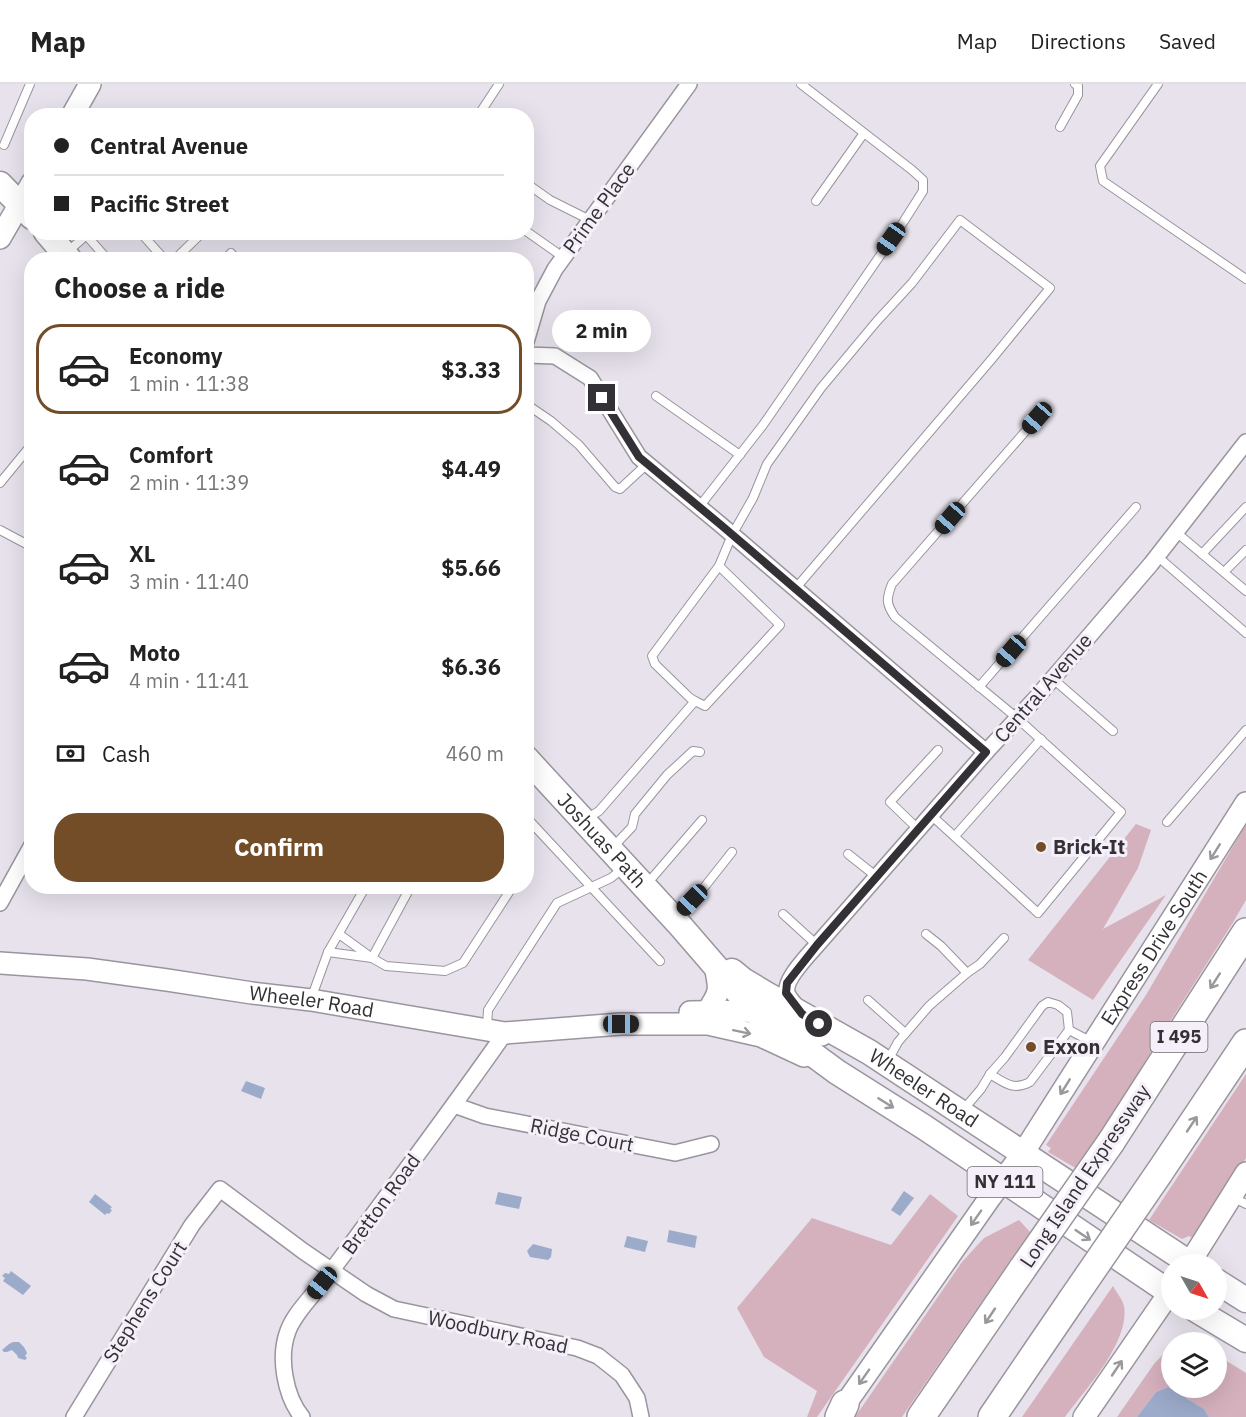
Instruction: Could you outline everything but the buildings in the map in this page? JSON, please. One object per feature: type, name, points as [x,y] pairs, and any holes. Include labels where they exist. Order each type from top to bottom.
[{"type":"highway","name":"Long Island Expressway","points":[[921,1417],[1111,1142],[1246,932]]},
{"type":"highway","name":"I 495","points":[[992,1417],[1246,1043]]},
{"type":"main road","points":[[79,108],[90,84]]},
{"type":"main road","points":[[0,184],[24,210]]},
{"type":"main road","points":[[0,238],[24,212]]},
{"type":"main road","points":[[53,240],[64,252]]},
{"type":"main road","name":"Joshuas Path","points":[[534,767],[676,921],[754,1011],[837,1072]]},
{"type":"main road","name":"Express Drive South","points":[[840,1413],[1002,1180],[1023,1154],[1246,803]]},
{"type":"main road","name":"Joshuas Path","points":[[676,921],[743,980],[869,1052],[953,1107]]},
{"type":"main road","name":"Wheeler Road","points":[[0,963],[87,969],[311,1000],[496,1031],[621,1024],[708,1024],[761,1036],[837,1072],[924,1127],[1161,1285]]},
{"type":"main road","points":[[707,1012],[719,992],[715,966]]},
{"type":"main road","name":"Wheeler Road","points":[[621,1024],[677,1012],[754,1011],[813,1030],[953,1107],[1175,1254]]},
{"type":"main road","points":[[1198,1254],[1238,1200],[1246,1173]]},
{"type":"main road","points":[[1227,1288],[1246,1300]]},
{"type":"main road","points":[[1084,1417],[1161,1306]]},
{"type":"main road","points":[[1213,1320],[1246,1340]]},
{"type":"street","name":"Prime Place","points":[[534,315],[538,301],[563,257],[689,84]]},
{"type":"street","points":[[534,355],[555,356],[590,378],[639,457],[986,752]]},
{"type":"street","name":"Central Avenue","points":[[802,1014],[786,993],[787,983],[817,945],[1157,556],[1246,442]]},
{"type":"street","points":[[0,903],[24,860]]},
{"type":"street","name":"Bretton Road","points":[[302,1417],[296,1410],[286,1383],[283,1358],[288,1331],[302,1308],[454,1105],[496,1031]]},
{"type":"street","name":"Ridge Court","points":[[454,1105],[485,1116],[675,1153],[711,1144]]},
{"type":"street","name":"Woodbury Road","points":[[220,1189],[303,1251],[366,1294],[394,1309],[577,1348],[598,1356],[622,1375],[637,1398],[641,1417]]},
{"type":"street","name":"Stephens Court","points":[[74,1417],[192,1225],[220,1189]]},
{"type":"lane","points":[[4,145],[30,84]]},
{"type":"lane","points":[[483,108],[499,84]]},
{"type":"lane","points":[[699,507],[763,425],[923,191],[923,180],[912,170],[801,84]]},
{"type":"lane","points":[[1060,127],[1078,95],[1078,86],[1075,84]]},
{"type":"lane","points":[[1158,84],[1100,166],[1104,181],[1246,279]]},
{"type":"lane","points":[[816,201],[864,133]]},
{"type":"lane","points":[[534,189],[550,200],[590,220]]},
{"type":"lane","points":[[719,566],[780,625],[705,706],[690,698],[656,664],[652,656],[719,566],[732,535],[753,498],[767,464],[821,388],[876,321],[912,283],[960,220],[1050,288],[795,589]]},
{"type":"lane","points":[[534,237],[563,257]]},
{"type":"lane","points":[[72,252],[83,240]]},
{"type":"lane","points":[[94,240],[105,252]]},
{"type":"lane","points":[[143,240],[156,252]]},
{"type":"lane","points":[[182,252],[195,240]]},
{"type":"lane","points":[[656,396],[740,455]]},
{"type":"lane","points":[[534,410],[579,445],[615,487],[620,489],[647,464]]},
{"type":"lane","points":[[931,815],[1038,913],[1121,812],[1017,718],[895,617],[889,608],[887,596],[892,584],[1037,418]]},
{"type":"lane","points":[[0,483],[24,454]]},
{"type":"lane","points":[[979,687],[1136,507]]},
{"type":"lane","points":[[1202,554],[1246,507]]},
{"type":"lane","points":[[0,530],[24,543]]},
{"type":"lane","points":[[1176,532],[1246,591]]},
{"type":"lane","points":[[1224,572],[1246,550]]},
{"type":"lane","points":[[1157,556],[1246,633]]},
{"type":"lane","points":[[1052,678],[1113,731]]},
{"type":"lane","points":[[584,821],[598,811],[695,701]]},
{"type":"lane","points":[[1167,822],[1246,730]]},
{"type":"lane","points":[[955,836],[1041,739]]},
{"type":"lane","points":[[918,829],[890,802],[938,750]]},
{"type":"lane","points":[[496,1031],[488,1010],[557,903],[611,878],[635,814],[667,775],[688,754],[693,751],[700,752]]},
{"type":"lane","points":[[644,886],[702,820]]},
{"type":"lane","points":[[534,826],[660,961]]},
{"type":"lane","points":[[676,921],[732,852]]},
{"type":"lane","points":[[848,854],[877,877]]},
{"type":"lane","points":[[311,1000],[328,952],[362,894]]},
{"type":"lane","points":[[372,958],[407,894]]},
{"type":"lane","points":[[339,934],[386,966],[445,971],[463,963],[508,894]]},
{"type":"lane","points":[[783,914],[817,945]]},
{"type":"lane","points":[[926,934],[967,973]]},
{"type":"lane","points":[[886,1063],[898,1042],[929,1006],[980,964],[1004,938]]},
{"type":"lane","points":[[328,952],[372,958]]},
{"type":"lane","points":[[868,1000],[905,1033]]},
{"type":"lane","points":[[953,1107],[981,1089],[990,1074],[1042,1006],[1048,1002],[1059,1005],[1067,1012],[1069,1030],[1030,1082],[1016,1087],[990,1074]]},
{"type":"lane","points":[[1069,1030],[1093,1043]]},
{"type":"shaded area","points":[[1136,824],[1151,830],[1138,868],[1103,929],[1166,895],[1093,1000],[1028,960]]},
{"type":"shaded area","points":[[1246,824],[1246,900],[1079,1170],[1048,1152],[1051,1148],[1046,1145],[1146,995]]},
{"type":"shaded area","points":[[1246,1074],[1246,1158],[1194,1239],[1189,1236],[1182,1239],[1149,1220]]},
{"type":"shaded area","points":[[930,1194],[958,1216],[817,1417],[807,1417],[817,1391],[764,1357],[737,1308],[812,1218],[891,1245]]},
{"type":"shaded area","points":[[1019,1220],[1030,1232],[902,1417],[855,1417],[962,1262],[984,1238]]},
{"type":"shaded area","points":[[1113,1286],[1124,1306],[1124,1320],[1113,1350],[1094,1380],[1065,1417],[1022,1417]]},
{"type":"shaded area","points":[[1161,1357],[1161,1390],[1156,1392],[1137,1417],[1117,1417]]},
{"type":"shaded area","points":[[1227,1361],[1246,1373],[1246,1417],[1209,1417],[1204,1409],[1186,1398],[1227,1398]]},
{"type":"water","points":[[246,1081],[265,1088],[261,1099],[241,1091]]},
{"type":"water","points":[[904,1191],[914,1198],[900,1216],[891,1210]]},
{"type":"water","points":[[498,1192],[522,1197],[519,1209],[495,1204]]},
{"type":"water","points":[[95,1194],[112,1207],[109,1214],[105,1215],[89,1202]]},
{"type":"water","points":[[669,1230],[697,1236],[695,1248],[667,1242]]},
{"type":"water","points":[[627,1236],[648,1241],[645,1252],[624,1247]]},
{"type":"water","points":[[533,1244],[552,1249],[551,1257],[548,1260],[530,1257],[527,1251]]},
{"type":"water","points":[[11,1271],[31,1286],[23,1295],[3,1281],[5,1278],[2,1276]]},
{"type":"water","points":[[13,1342],[19,1342],[24,1347],[27,1353],[25,1360],[18,1358],[12,1350],[4,1352],[2,1350]]},
{"type":"water","points":[[1161,1390],[1161,1398],[1186,1398],[1204,1409],[1209,1417],[1137,1417],[1156,1392]]},
{"type":"place","name":"Brick-It","points":[[1041,847]]},
{"type":"place","name":"Exxon","points":[[1031,1047]]},
{"type":"route","points":[[602,398],[639,457],[986,752],[817,945],[787,983],[786,993],[802,1014],[819,1024]]}]
